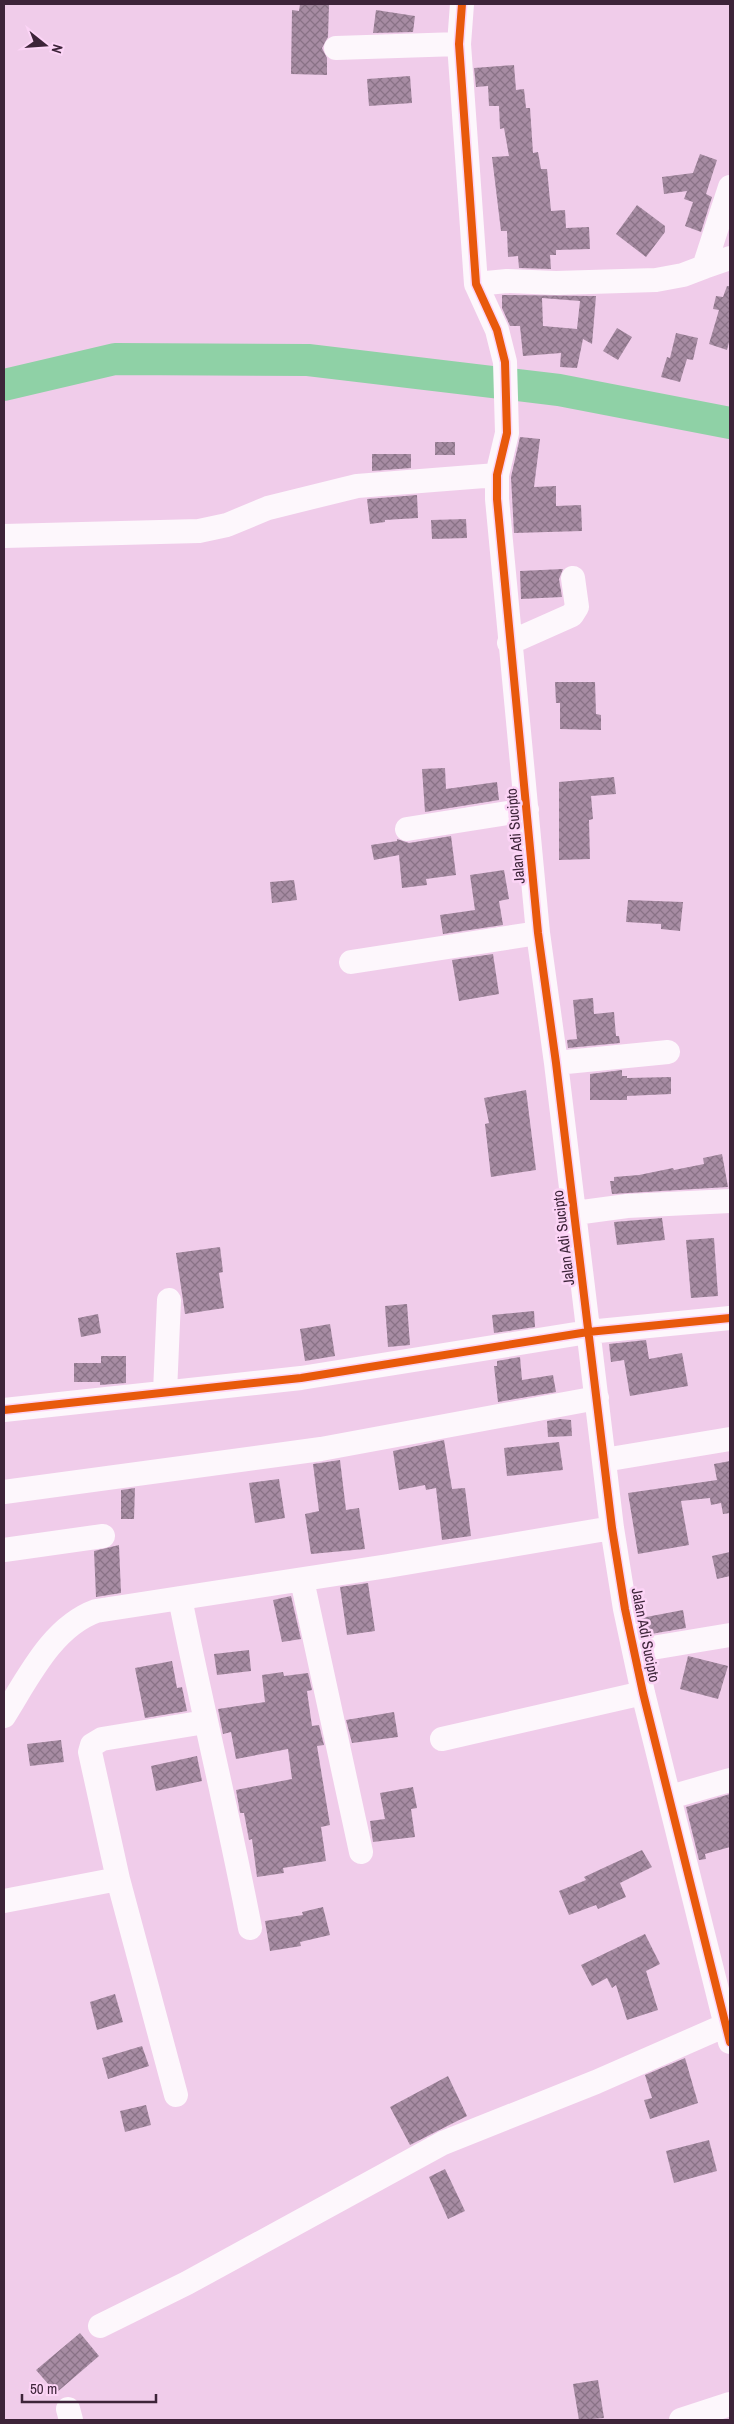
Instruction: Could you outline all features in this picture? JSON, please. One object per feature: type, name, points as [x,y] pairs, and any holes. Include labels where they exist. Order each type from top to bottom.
[{"type":"street","points":[[462,4],[459,44],[476,284],[525,281],[556,283],[638,281],[683,275],[730,258]]},
{"type":"street","points":[[336,48],[459,44]]},
{"type":"street","points":[[704,267],[730,187]]},
{"type":"street","name":"Jalan Adi Sucipto","points":[[476,284],[497,330],[505,362],[507,421],[505,449],[497,475],[497,499],[509,644],[538,933],[575,1213],[612,1528],[643,1693],[728,2034]]},
{"type":"street","points":[[4,536],[199,531],[227,525],[268,508],[357,486],[497,475]]},
{"type":"street","points":[[509,644],[572,615],[577,607],[572,578]]},
{"type":"street","points":[[407,829],[527,810]]},
{"type":"street","points":[[351,962],[538,933]]},
{"type":"street","points":[[556,1063],[668,1052]]},
{"type":"street","points":[[575,1213],[627,1206],[730,1201]]},
{"type":"street","points":[[165,1392],[169,1300]]},
{"type":"street","points":[[4,1410],[301,1378],[588,1332],[730,1318]]},
{"type":"street","points":[[4,1492],[321,1449],[597,1398]]},
{"type":"street","points":[[604,1460],[730,1439]]},
{"type":"street","points":[[4,1716],[42,1658],[59,1636],[80,1617],[96,1611],[302,1580],[612,1528]]},
{"type":"street","points":[[4,1550],[102,1536]]},
{"type":"street","points":[[302,1580],[362,1852]]},
{"type":"street","points":[[180,1598],[250,1928]]},
{"type":"street","points":[[634,1651],[730,1635]]},
{"type":"street","points":[[442,1739],[643,1693]]},
{"type":"street","points":[[176,2096],[118,1878],[90,1752],[92,1745],[102,1739],[205,1722]]},
{"type":"street","points":[[670,1797],[730,1780]]},
{"type":"street","points":[[4,1901],[118,1878]]},
{"type":"street","points":[[100,2326],[195,2278],[443,2143],[596,2082],[728,2034]]},
{"type":"street","points":[[681,2420],[730,2404]]},
{"type":"building","points":[[300,4],[329,4],[328,37],[322,48],[327,58],[327,75],[291,74],[292,10],[299,11]]},
{"type":"building","points":[[376,10],[415,16],[413,32],[373,33]]},
{"type":"building","points":[[514,65],[516,90],[524,89],[526,108],[530,108],[533,153],[538,152],[541,169],[547,169],[551,211],[565,210],[566,228],[589,227],[590,249],[556,250],[556,255],[550,255],[551,269],[519,268],[518,256],[508,257],[507,231],[501,231],[492,157],[509,156],[504,128],[500,129],[499,106],[489,106],[488,86],[476,87],[474,68]]},
{"type":"building","points":[[410,76],[412,103],[369,106],[367,79]]},
{"type":"building","points":[[700,154],[717,160],[706,194],[712,197],[701,232],[685,226],[693,202],[684,199],[687,191],[664,194],[662,177],[693,173]]},
{"type":"building","points":[[637,205],[665,226],[665,232],[646,257],[616,234]]},
{"type":"building","points":[[727,286],[730,286],[730,338],[727,350],[709,344],[719,310],[713,309],[716,296],[723,297]]},
{"type":"building","points":[[502,295],[596,296],[592,344],[583,339],[577,368],[560,367],[561,353],[523,356],[520,326],[510,326],[502,308]],"holes":[[[542,298],[580,301],[577,329],[543,326]]]},
{"type":"building","points":[[617,328],[632,337],[618,360],[603,351]]},
{"type":"building","points":[[676,333],[698,338],[693,360],[687,359],[680,382],[661,377],[667,357],[670,358]]},
{"type":"building","points":[[520,437],[540,439],[534,487],[556,486],[556,506],[581,505],[582,531],[514,533],[511,477]]},
{"type":"building","points":[[435,442],[455,442],[455,455],[435,455]]},
{"type":"building","points":[[372,454],[411,454],[411,468],[372,471]]},
{"type":"building","points":[[417,495],[418,518],[385,520],[385,522],[370,524],[367,499]]},
{"type":"building","points":[[466,519],[467,538],[432,539],[431,520]]},
{"type":"building","points":[[563,569],[559,579],[562,597],[521,599],[520,571]]},
{"type":"building","points":[[555,682],[595,682],[596,714],[601,715],[601,730],[560,729],[560,703],[556,703]]},
{"type":"building","points":[[445,768],[446,789],[497,782],[499,800],[425,812],[422,769]]},
{"type":"building","points":[[614,777],[616,794],[591,796],[593,819],[589,820],[590,859],[559,860],[559,782]]},
{"type":"building","points":[[451,836],[456,875],[426,879],[427,885],[402,888],[399,855],[374,860],[371,845],[397,841],[397,839],[409,843]]},
{"type":"building","points":[[504,870],[509,899],[499,901],[503,925],[443,934],[440,915],[475,910],[470,875]]},
{"type":"building","points":[[294,880],[297,900],[272,903],[270,882]]},
{"type":"building","points":[[628,900],[683,902],[680,931],[661,929],[661,924],[626,922]]},
{"type":"building","points":[[493,954],[499,994],[459,1001],[452,960]]},
{"type":"building","points":[[593,998],[594,1014],[614,1012],[616,1036],[619,1036],[620,1043],[568,1048],[567,1040],[577,1039],[573,1000]]},
{"type":"building","points":[[622,1070],[622,1076],[627,1076],[627,1078],[671,1077],[671,1094],[627,1096],[627,1100],[590,1100],[590,1074]]},
{"type":"building","points":[[526,1090],[536,1170],[491,1177],[485,1124],[489,1123],[484,1098]]},
{"type":"building","points":[[722,1154],[728,1187],[612,1194],[610,1181],[614,1181],[614,1177],[639,1175],[673,1168],[674,1170],[704,1164],[703,1158]]},
{"type":"building","points":[[662,1218],[665,1240],[617,1245],[614,1222]]},
{"type":"building","points":[[714,1238],[718,1296],[691,1298],[686,1240]]},
{"type":"building","points":[[220,1247],[223,1272],[219,1273],[224,1308],[185,1314],[176,1253]]},
{"type":"building","points":[[407,1304],[410,1345],[388,1347],[385,1306]]},
{"type":"building","points":[[534,1311],[535,1327],[494,1333],[492,1315]]},
{"type":"building","points":[[98,1314],[101,1333],[81,1337],[78,1318]]},
{"type":"building","points":[[330,1324],[335,1356],[305,1361],[300,1329]]},
{"type":"building","points":[[646,1340],[649,1359],[682,1353],[688,1386],[630,1396],[624,1360],[611,1362],[609,1344]]},
{"type":"building","points":[[101,1356],[126,1356],[126,1383],[100,1385],[100,1382],[74,1382],[74,1363],[101,1363]]},
{"type":"building","points":[[520,1357],[522,1380],[553,1375],[556,1392],[498,1402],[494,1366],[497,1366],[497,1361]]},
{"type":"building","points":[[571,1420],[572,1436],[548,1437],[547,1421]]},
{"type":"building","points":[[444,1440],[452,1489],[465,1488],[471,1536],[442,1540],[436,1488],[426,1490],[425,1485],[399,1490],[393,1451]]},
{"type":"building","points":[[559,1442],[563,1470],[507,1476],[504,1448]]},
{"type":"building","points":[[340,1460],[346,1510],[359,1508],[365,1549],[311,1554],[305,1514],[319,1511],[313,1464]]},
{"type":"building","points":[[730,1461],[730,1513],[723,1514],[721,1503],[711,1505],[710,1498],[681,1501],[689,1545],[638,1554],[628,1493],[717,1480],[714,1464]]},
{"type":"building","points":[[279,1479],[285,1518],[255,1523],[249,1483]]},
{"type":"building","points":[[135,1488],[134,1519],[121,1519],[121,1490]]},
{"type":"building","points":[[119,1545],[121,1593],[96,1597],[94,1551]]},
{"type":"building","points":[[730,1552],[730,1576],[717,1579],[712,1556]]},
{"type":"building","points":[[368,1583],[375,1631],[347,1635],[340,1587]]},
{"type":"building","points":[[291,1596],[301,1639],[282,1642],[273,1600]]},
{"type":"building","points":[[683,1610],[686,1628],[645,1635],[641,1618]]},
{"type":"building","points":[[249,1650],[251,1671],[217,1675],[214,1654]]},
{"type":"building","points":[[688,1656],[728,1666],[718,1699],[680,1689]]},
{"type":"building","points":[[172,1661],[177,1688],[182,1687],[187,1711],[145,1718],[135,1668]]},
{"type":"building","points":[[283,1672],[284,1676],[308,1673],[312,1690],[307,1691],[312,1726],[319,1725],[324,1745],[317,1746],[330,1825],[321,1827],[326,1861],[283,1868],[284,1873],[257,1877],[252,1839],[249,1840],[244,1813],[240,1813],[236,1790],[292,1779],[288,1749],[236,1759],[231,1732],[223,1734],[218,1709],[265,1702],[262,1675]]},
{"type":"building","points":[[394,1712],[398,1737],[352,1743],[346,1720]]},
{"type":"building","points":[[61,1740],[64,1762],[30,1766],[27,1744]]},
{"type":"building","points":[[197,1756],[202,1781],[156,1791],[151,1766]]},
{"type":"building","points":[[413,1787],[417,1808],[411,1809],[415,1837],[373,1842],[370,1821],[385,1819],[380,1793]]},
{"type":"building","points":[[730,1794],[730,1847],[705,1854],[706,1859],[699,1860],[686,1807]]},
{"type":"building","points":[[642,1850],[652,1867],[620,1883],[626,1897],[598,1909],[596,1905],[569,1915],[559,1891],[586,1880],[584,1877]]},
{"type":"building","points":[[323,1907],[330,1935],[300,1942],[301,1946],[270,1951],[265,1921],[303,1915],[302,1912]]},
{"type":"building","points":[[645,1934],[660,1964],[646,1971],[658,2010],[627,2020],[616,1985],[612,1988],[607,1978],[592,1986],[581,1965]]},
{"type":"building","points":[[115,1994],[123,2022],[97,2030],[90,2002]]},
{"type":"building","points":[[142,2046],[149,2066],[108,2079],[102,2058]]},
{"type":"building","points":[[685,2058],[698,2103],[650,2119],[644,2100],[652,2098],[645,2075]]},
{"type":"building","points":[[448,2076],[467,2116],[410,2145],[390,2107]]},
{"type":"building","points":[[146,2105],[151,2125],[125,2132],[120,2111]]},
{"type":"building","points":[[709,2140],[717,2171],[674,2183],[666,2151]]},
{"type":"building","points":[[445,2169],[465,2211],[448,2219],[429,2177]]},
{"type":"building","points":[[80,2333],[99,2356],[56,2393],[36,2370]]},
{"type":"building","points":[[598,2380],[604,2418],[579,2420],[573,2384]]},
{"type":"waterway","points":[[4,385],[115,359],[308,360],[559,390],[730,423]]},
{"type":"cycle path","points":[[462,4],[459,44],[476,284],[497,330],[505,362],[507,433],[497,475],[497,499],[538,933],[556,1063],[612,1528],[625,1609],[643,1693],[730,2042]]},
{"type":"cycle path","points":[[4,1410],[301,1378],[588,1332],[730,1318]]}]
